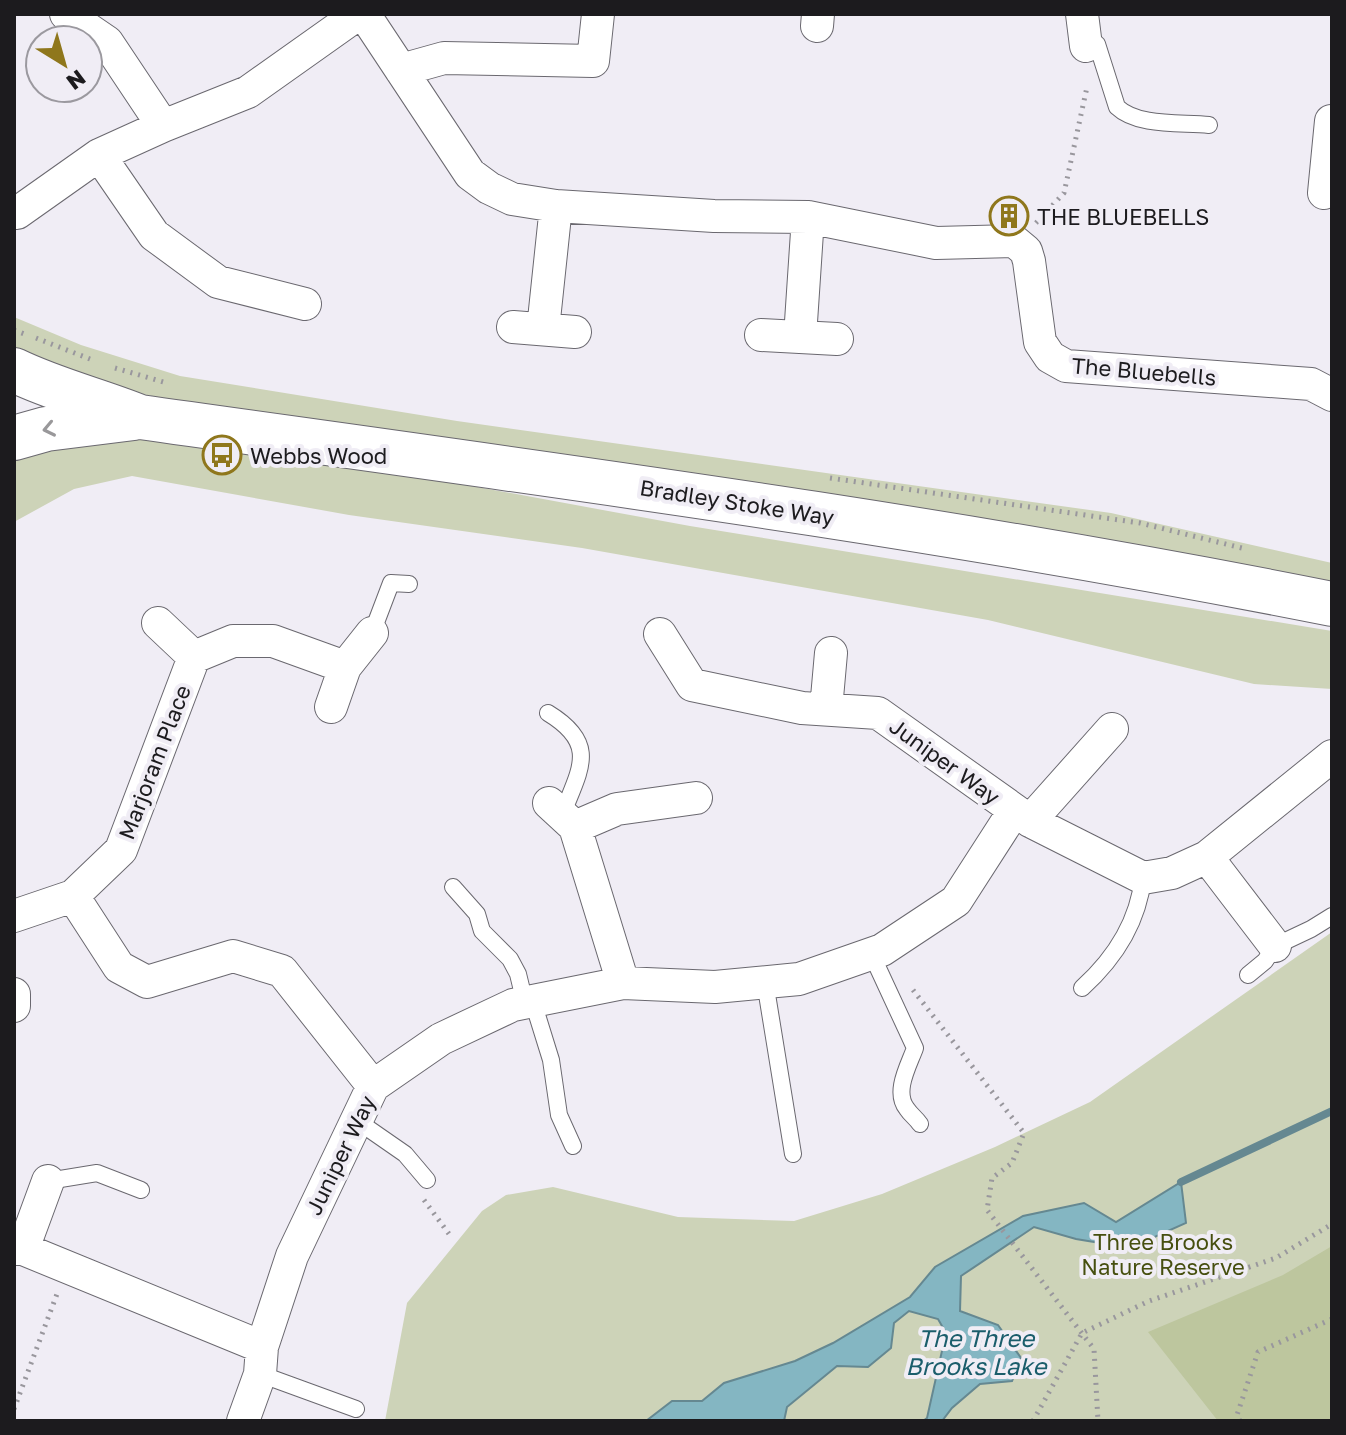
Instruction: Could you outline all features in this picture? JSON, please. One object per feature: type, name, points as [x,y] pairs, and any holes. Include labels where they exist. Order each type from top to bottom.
[{"type":"street","points":[[66,14],[107,42],[163,126]]},
{"type":"street","points":[[17,213],[99,155],[248,92],[358,14]]},
{"type":"street","points":[[364,14],[470,174],[512,199],[556,206],[714,216],[808,217],[936,243],[1014,241]]},
{"type":"street","points":[[401,70],[444,58],[593,61],[598,14]]},
{"type":"street","points":[[1324,193],[1331,121]]},
{"type":"street","points":[[99,155],[154,235],[218,282],[305,304]]},
{"type":"street","points":[[556,206],[528,328],[575,332]]},
{"type":"street","points":[[800,337],[808,217]]},
{"type":"street","name":"The Bluebells","points":[[1014,241],[1026,251],[1029,261],[1040,342],[1050,357],[1066,366],[1311,384],[1332,395]]},
{"type":"street","points":[[761,335],[837,339]]},
{"type":"street","name":"Bradley Stoke Way","points":[[14,370],[44,384],[94,398],[140,417],[687,493],[1177,573],[1332,604]]},
{"type":"street","name":"Bradley Stoke Way","points":[[14,438],[46,429],[140,417]]},
{"type":"street","name":"Marjoram Place","points":[[158,623],[194,657]]},
{"type":"street","points":[[331,707],[345,667],[372,633]]},
{"type":"street","name":"Juniper Way","points":[[660,634],[692,685],[802,708],[878,713],[1022,816],[1143,878]]},
{"type":"street","name":"Marjoram Place","points":[[14,916],[73,896],[121,850],[194,657],[233,641],[273,641],[345,667]]},
{"type":"street","points":[[826,709],[831,653]]},
{"type":"street","name":"Juniper Way","points":[[243,1421],[292,1256],[373,1086],[441,1039],[513,1005],[623,983],[715,987],[799,979],[877,951],[956,901],[1022,816],[1112,729]]},
{"type":"street","points":[[1143,878],[1172,873],[1207,857],[1332,756]]},
{"type":"street","points":[[623,983],[562,815],[696,798]]},
{"type":"street","points":[[1207,857],[1275,946]]},
{"type":"street","points":[[73,896],[119,967],[147,982],[233,956],[282,971],[373,1086]]},
{"type":"street","points":[[14,994],[14,1006]]},
{"type":"street","points":[[48,1181],[18,1249],[67,1267],[261,1361]]},
{"type":"lane","points":[[1084,31],[1097,44],[1117,107],[1124,114],[1142,119],[1209,125]]},
{"type":"lane","points":[[372,633],[391,583],[409,584]]},
{"type":"lane","points":[[548,713],[564,722],[575,735],[582,751],[580,768],[562,815]]},
{"type":"lane","points":[[1082,988],[1120,944],[1136,913],[1143,878]]},
{"type":"lane","points":[[453,887],[477,914],[482,931],[510,959],[518,974],[551,1060],[559,1115],[573,1146]]},
{"type":"lane","points":[[1248,975],[1265,961],[1275,946],[1332,916]]},
{"type":"lane","points":[[877,951],[915,1048],[902,1083],[901,1098],[920,1124]]},
{"type":"lane","points":[[765,982],[793,1154]]},
{"type":"lane","points":[[356,1120],[397,1147],[427,1180]]},
{"type":"lane","points":[[48,1181],[97,1173],[141,1190]]},
{"type":"lane","points":[[261,1361],[356,1409]]},
{"type":"path","points":[[1014,241],[1047,213],[1064,193],[1088,85],[1084,31]]},
{"type":"path","points":[[877,951],[1024,1133],[1012,1163],[992,1178],[987,1210],[1094,1349],[1098,1421]]},
{"type":"path","points":[[1033,1421],[1082,1333],[1149,1301],[1276,1258],[1332,1224]]},
{"type":"path","points":[[14,1409],[67,1267]]},
{"type":"path","points":[[1240,1421],[1237,1415],[1258,1352],[1332,1319]]},
{"type":"green space","points":[[14,317],[81,345],[180,376],[457,421],[1111,513],[1332,563],[1332,584],[211,408],[117,389],[14,354]]},
{"type":"green space","points":[[106,430],[461,484],[690,526],[1332,631],[1332,689],[1254,684],[988,620],[582,548],[349,515],[132,476],[74,489],[14,522],[14,451]]},
{"type":"green space","name":"Three Brooks Nature Reserve","points":[[1332,932],[1332,1421],[385,1421],[407,1303],[482,1211],[506,1195],[553,1187],[678,1217],[794,1221],[882,1194],[995,1147],[1090,1102]]},
{"type":"green space","points":[[1332,1246],[1332,1421],[1218,1421],[1148,1332],[1283,1275]]},
{"type":"water","name":"The Three Brooks Lake","points":[[1181,1182],[1186,1223],[1130,1248],[1076,1239],[1034,1227],[961,1276],[960,1311],[998,1325],[1021,1358],[1012,1381],[980,1384],[942,1421],[923,1421],[927,1418],[946,1333],[938,1319],[909,1311],[894,1323],[891,1348],[868,1367],[837,1366],[787,1407],[784,1421],[646,1421],[672,1401],[702,1401],[724,1383],[795,1361],[833,1343],[910,1297],[935,1267],[1023,1216],[1084,1203],[1116,1222]]},
{"type":"waterway","points":[[1181,1182],[1332,1111]]},
{"type":"place","name":"THE BLUEBELLS","points":[[1009,216]]},
{"type":"place","name":"Webbs Wood","points":[[222,455]]}]
